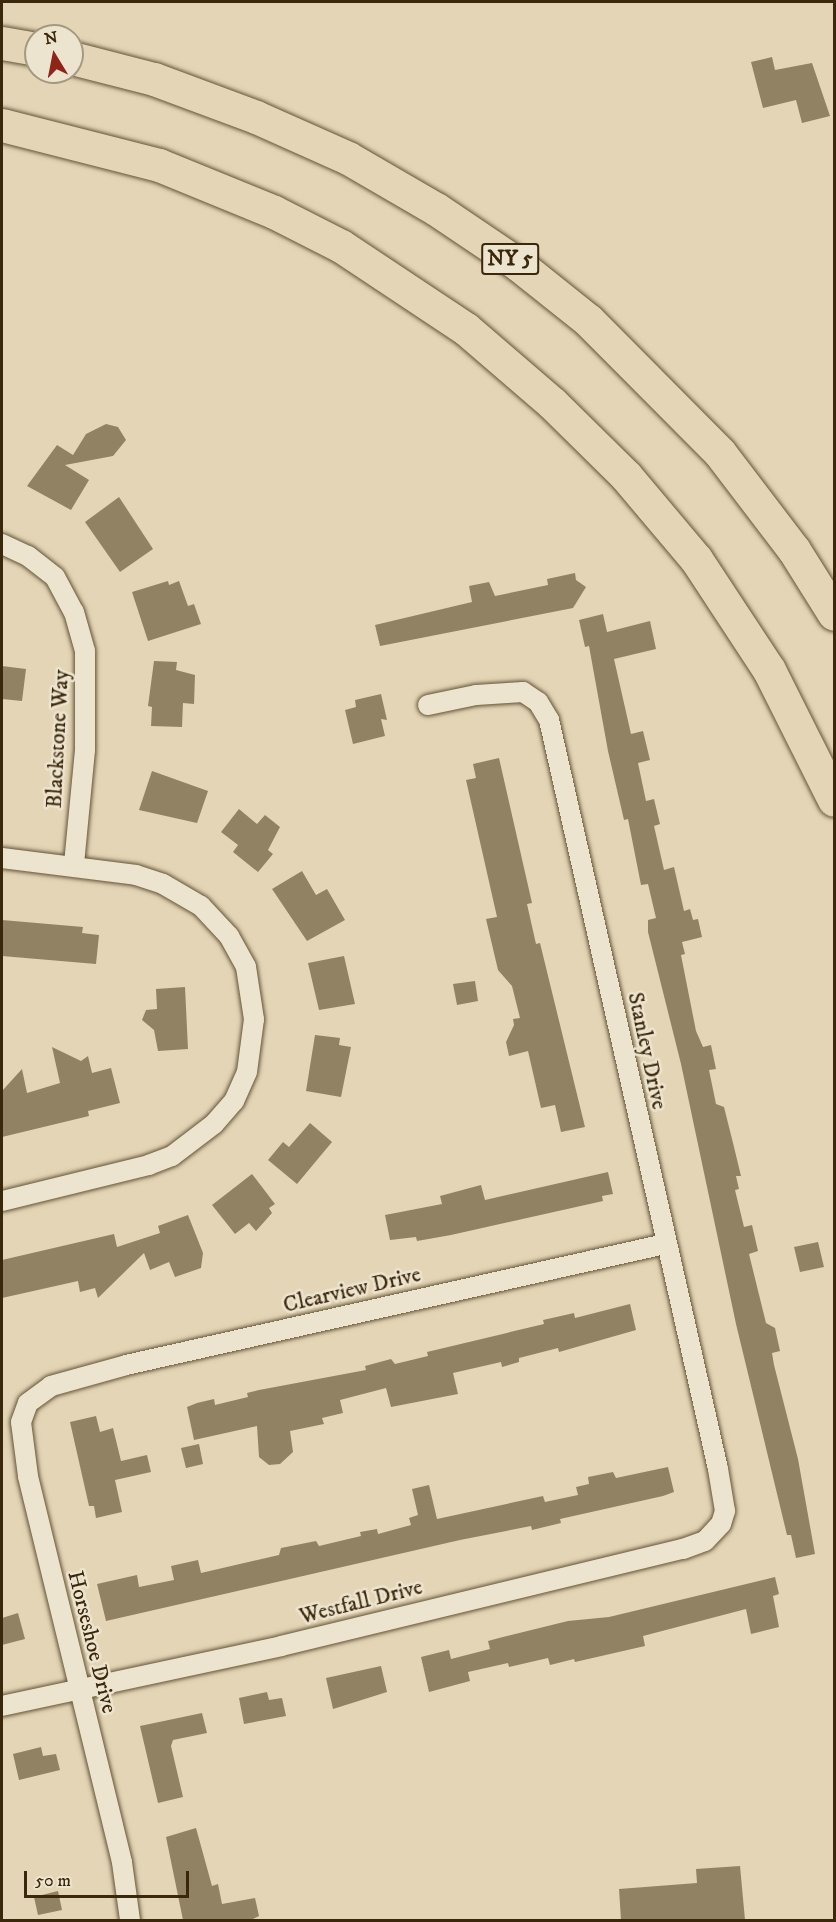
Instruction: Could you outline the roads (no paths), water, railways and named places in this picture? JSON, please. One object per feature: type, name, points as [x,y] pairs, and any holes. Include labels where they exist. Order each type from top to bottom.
[{"type":"highway","points":[[2,43],[24,47]]},
{"type":"highway","name":"NY 5","points":[[84,61],[154,79],[256,117],[348,158],[436,209],[519,265],[588,320],[720,453],[794,550],[834,614]]},
{"type":"highway","points":[[2,125],[159,165],[274,212],[341,246],[466,330],[552,404],[626,476],[696,560],[769,670],[834,800]]},
{"type":"street","name":"Blackstone Way","points":[[2,544],[28,556],[54,577],[74,612],[85,651],[85,750],[74,864]]},
{"type":"street","name":"Stanley Drive","points":[[428,705],[476,695],[523,692],[538,702],[549,720],[665,1244],[718,1469],[725,1511],[721,1524]]},
{"type":"street","points":[[2,858],[74,864],[163,884],[201,906],[229,936],[250,980],[254,1019],[247,1072],[234,1101],[214,1124],[172,1156],[149,1165],[2,1201]]},
{"type":"street","name":"Clearview Drive","points":[[51,1386],[138,1363],[665,1244]]},
{"type":"street","name":"Horseshoe Drive","points":[[51,1386],[28,1403],[21,1422],[28,1476],[122,1862],[130,1920]]},
{"type":"street","name":"Westfall Drive","points":[[2,1706],[683,1549],[705,1541],[721,1524]]}]
